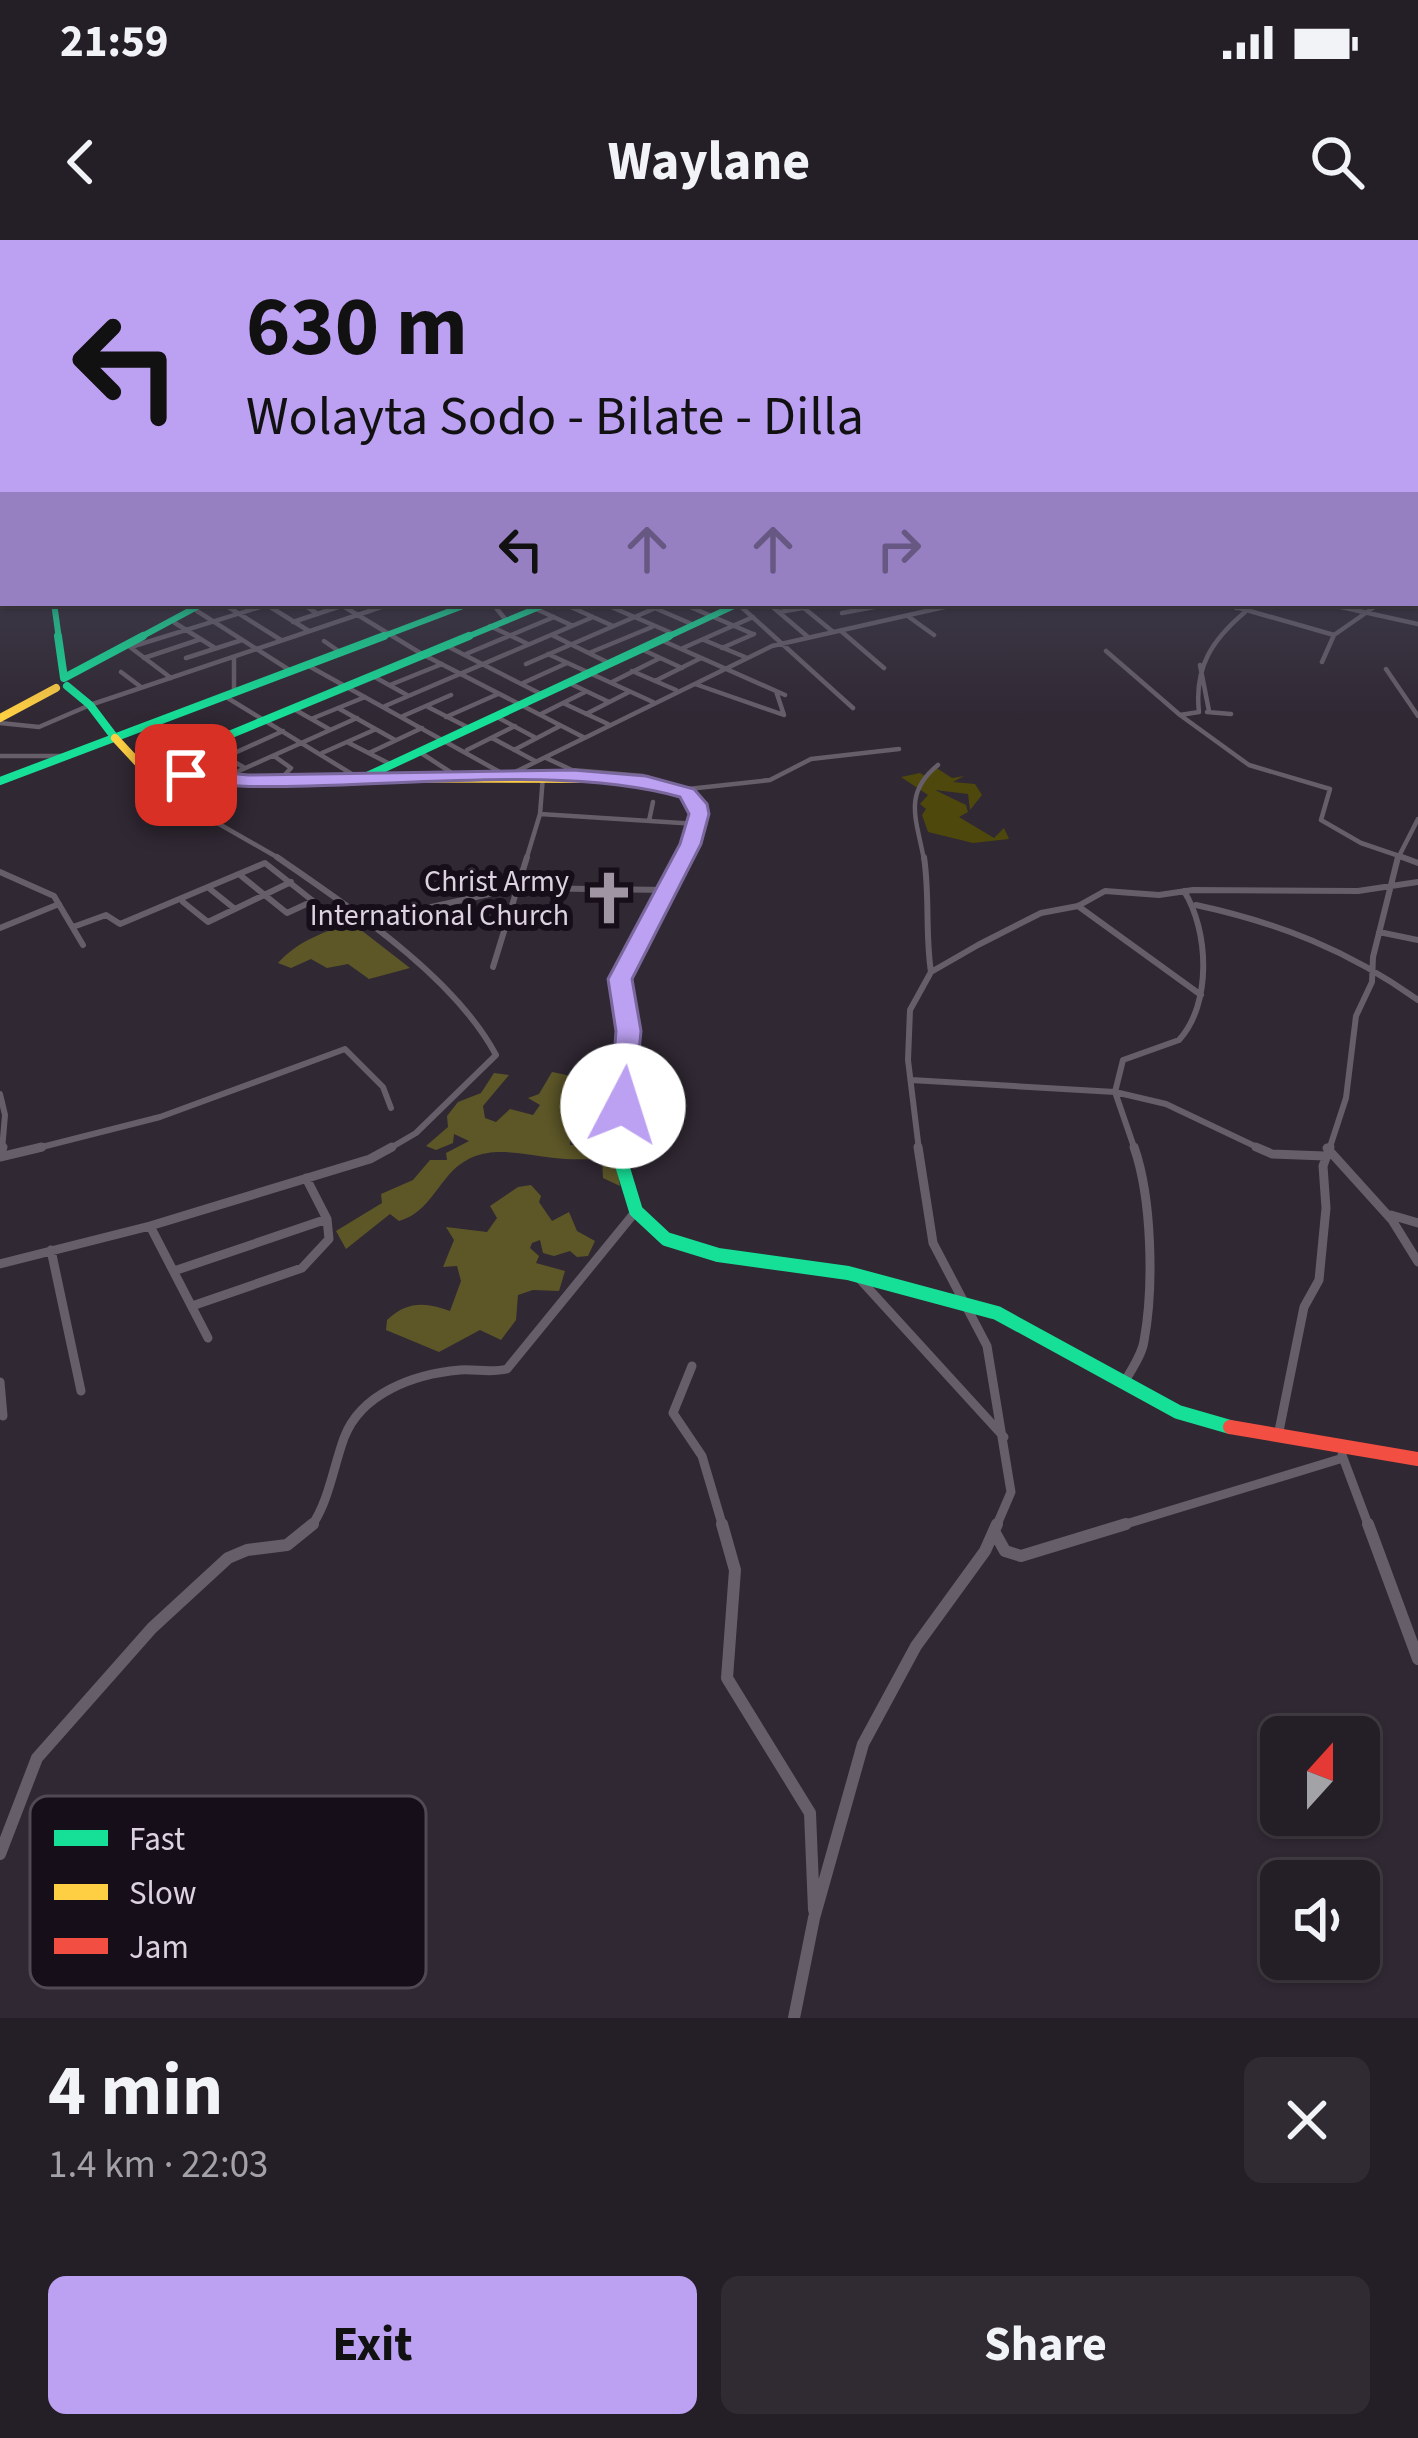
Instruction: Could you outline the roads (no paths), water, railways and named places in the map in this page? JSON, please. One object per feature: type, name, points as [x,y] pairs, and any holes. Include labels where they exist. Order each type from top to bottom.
[{"type":"main road","points":[[50,606],[61,683],[90,705],[115,739],[145,767],[220,780],[543,776],[646,782],[679,790],[697,804],[697,824],[668,890],[620,979],[629,1047],[622,1165],[636,1211],[666,1239],[687,1248],[856,1275],[969,1304],[997,1313],[1178,1412],[1341,1453],[1418,1459]]},
{"type":"main road","points":[[61,683],[108,663],[203,606]]},
{"type":"main road","points":[[0,719],[203,606]]},
{"type":"main road","points":[[0,781],[462,606]]},
{"type":"main road","points":[[360,779],[733,606]]},
{"type":"main road","points":[[145,767],[544,607]]},
{"type":"street","points":[[203,606],[214,622],[291,671]]},
{"type":"street","points":[[229,606],[282,641]]},
{"type":"street","points":[[129,647],[264,606]]},
{"type":"street","points":[[272,606],[310,632]]},
{"type":"street","points":[[306,606],[319,615]]},
{"type":"street","points":[[292,622],[336,606]]},
{"type":"street","points":[[343,606],[422,654],[585,738]]},
{"type":"street","points":[[0,719],[39,728],[90,705],[378,606]]},
{"type":"street","points":[[494,606],[506,620]]},
{"type":"street","points":[[568,606],[613,626]]},
{"type":"street","points":[[575,609],[582,606]]},
{"type":"street","points":[[610,606],[653,626],[681,649],[785,695]]},
{"type":"street","points":[[615,608],[620,606]]},
{"type":"street","points":[[526,664],[660,606]]},
{"type":"street","points":[[688,606],[753,634]]},
{"type":"street","points":[[739,606],[853,708]]},
{"type":"street","points":[[771,606],[808,638]]},
{"type":"street","points":[[779,613],[814,606]]},
{"type":"street","points":[[834,606],[860,626]]},
{"type":"street","points":[[842,613],[872,606]]},
{"type":"street","points":[[884,606],[934,635]]},
{"type":"street","points":[[308,664],[507,776],[783,643],[946,606]]},
{"type":"street","points":[[1227,606],[1334,635]]},
{"type":"street","points":[[1232,609],[1251,606]]},
{"type":"street","points":[[1333,606],[1418,624]]},
{"type":"street","points":[[1322,662],[1334,635],[1376,606]]},
{"type":"street","points":[[465,655],[511,636],[544,607],[572,626]]},
{"type":"street","points":[[655,608],[694,625]]},
{"type":"street","points":[[804,608],[884,668]]},
{"type":"street","points":[[1199,712],[1194,686],[1200,665],[1216,640],[1245,612]]},
{"type":"street","points":[[384,707],[593,617]]},
{"type":"street","points":[[681,649],[753,617]]},
{"type":"street","points":[[175,623],[216,649]]},
{"type":"street","points":[[490,626],[530,644]]},
{"type":"street","points":[[589,653],[653,626]]},
{"type":"street","points":[[722,648],[766,629]]},
{"type":"street","points":[[552,635],[609,663]]},
{"type":"street","points":[[144,658],[200,639]]},
{"type":"street","points":[[702,639],[746,658]]},
{"type":"street","points":[[186,658],[242,640]]},
{"type":"street","points":[[324,641],[340,652]]},
{"type":"street","points":[[612,644],[682,668]]},
{"type":"street","points":[[445,645],[542,694]]},
{"type":"street","points":[[129,647],[172,678]]},
{"type":"street","points":[[173,649],[200,669]]},
{"type":"street","points":[[1106,652],[1231,759],[1284,780],[1330,790],[1321,820],[1418,863]]},
{"type":"street","points":[[507,654],[546,673]]},
{"type":"street","points":[[548,654],[655,703]]},
{"type":"street","points":[[234,657],[230,695],[360,779]]},
{"type":"street","points":[[610,682],[660,658]]},
{"type":"street","points":[[656,681],[702,658]]},
{"type":"street","points":[[522,683],[567,663]]},
{"type":"street","points":[[390,686],[442,664]]},
{"type":"street","points":[[1200,665],[1204,667],[1199,680],[1209,711]]},
{"type":"street","points":[[1386,669],[1418,716]]},
{"type":"street","points":[[632,671],[677,691]]},
{"type":"street","points":[[121,672],[143,688]]},
{"type":"street","points":[[371,675],[408,696]]},
{"type":"street","points":[[567,682],[609,702]]},
{"type":"street","points":[[693,683],[784,715],[776,691]]},
{"type":"street","points":[[434,685],[472,705]]},
{"type":"street","points":[[586,714],[630,691]]},
{"type":"street","points":[[540,714],[586,692]]},
{"type":"street","points":[[446,716],[499,693]]},
{"type":"street","points":[[401,717],[452,695]]},
{"type":"street","points":[[311,719],[364,697]]},
{"type":"street","points":[[563,704],[609,724]]},
{"type":"street","points":[[426,706],[469,728]]},
{"type":"street","points":[[292,708],[330,730]]},
{"type":"street","points":[[338,708],[395,740]]},
{"type":"street","points":[[1180,715],[1231,714]]},
{"type":"street","points":[[495,716],[536,738]]},
{"type":"street","points":[[220,780],[357,718]]},
{"type":"street","points":[[514,750],[561,725]]},
{"type":"street","points":[[465,751],[515,726]]},
{"type":"street","points":[[369,753],[422,728]]},
{"type":"street","points":[[320,754],[376,730]]},
{"type":"street","points":[[186,775],[283,731]]},
{"type":"street","points":[[492,737],[536,762]]},
{"type":"street","points":[[348,742],[390,764]]},
{"type":"street","points":[[206,745],[245,768]]},
{"type":"street","points":[[679,790],[770,780],[812,759],[899,749]]},
{"type":"street","points":[[418,752],[458,778]]},
{"type":"street","points":[[273,755],[292,768],[279,781]]},
{"type":"street","points":[[0,756],[66,756]]},
{"type":"street","points":[[545,757],[572,770],[644,776]]},
{"type":"street","points":[[931,972],[925,930],[931,904],[914,798],[918,781],[938,765]]},
{"type":"street","points":[[0,1264],[149,1226],[403,1143],[496,1054],[491,1040],[437,980],[278,857],[166,791],[145,767]]},
{"type":"street","points":[[493,967],[540,814],[543,776]]},
{"type":"street","points":[[649,821],[653,802]]},
{"type":"street","points":[[540,814],[697,824]]},
{"type":"street","points":[[1278,1437],[1304,1307],[1318,1280],[1326,1152],[1346,1098],[1355,1016],[1374,967],[1398,857],[1418,819]]},
{"type":"street","points":[[73,926],[106,915],[119,924],[266,863],[314,901],[287,913],[240,875]]},
{"type":"street","points":[[0,872],[50,892],[83,945]]},
{"type":"street","points":[[182,901],[206,922],[291,881]]},
{"type":"street","points":[[794,2018],[814,1918],[862,1744],[916,1646],[994,1532],[1011,1492],[987,1346],[933,1243],[911,1080],[910,1010],[931,972],[1022,921],[1078,906],[1113,890],[1149,895],[1391,888],[1418,882]]},
{"type":"street","points":[[363,922],[517,888],[668,890]]},
{"type":"street","points":[[210,889],[235,908]]},
{"type":"street","points":[[1124,1383],[1144,1345],[1147,1197],[1115,1092],[1123,1060],[1185,1035],[1201,995],[1196,905],[1184,891]]},
{"type":"street","points":[[0,928],[59,904]]},
{"type":"street","points":[[1196,905],[1284,923],[1374,967],[1418,1000]]},
{"type":"street","points":[[1078,906],[1201,995]]},
{"type":"street","points":[[1379,932],[1418,940]]},
{"type":"street","points":[[0,1156],[160,1117],[345,1048],[383,1088],[391,1108]]},
{"type":"street","points":[[911,1080],[1115,1092],[1166,1104],[1272,1154],[1326,1152],[1386,1214],[1418,1262]]},
{"type":"street","points":[[0,1094],[5,1100],[5,1148],[0,1156]]},
{"type":"street","points":[[192,1306],[302,1268],[328,1240],[327,1219],[306,1178]]},
{"type":"street","points":[[0,1854],[37,1758],[183,1593],[242,1550],[290,1545],[306,1534],[337,1473],[355,1414],[369,1401],[413,1381],[461,1370],[483,1374],[507,1369],[636,1211]]},
{"type":"street","points":[[1386,1214],[1418,1223]]},
{"type":"street","points":[[174,1271],[327,1219]]},
{"type":"street","points":[[149,1226],[208,1338]]},
{"type":"street","points":[[51,1250],[81,1391]]},
{"type":"street","points":[[856,1275],[892,1309],[1004,1437]]},
{"type":"street","points":[[692,1366],[673,1413],[702,1456],[735,1570],[727,1678],[810,1813],[814,1918]]},
{"type":"street","points":[[0,1382],[3,1417]]},
{"type":"street","points":[[994,1532],[1005,1551],[1021,1556],[1341,1453],[1418,1659]]},
{"type":"place","name":"Christ Army International Church","points":[[609,898]]}]
